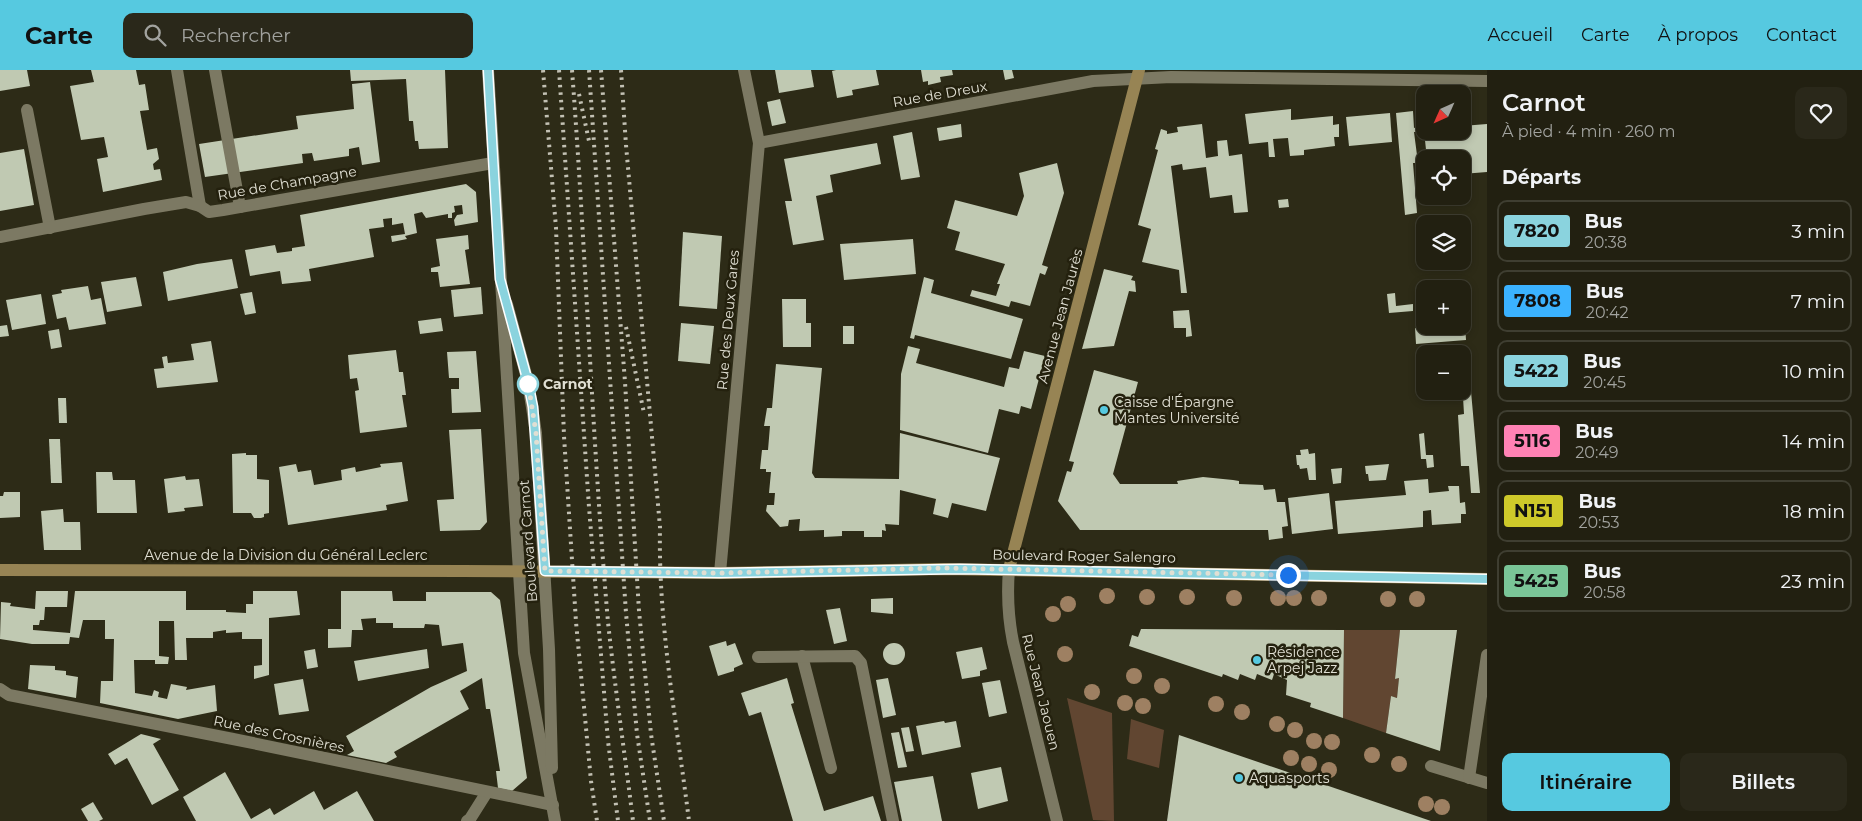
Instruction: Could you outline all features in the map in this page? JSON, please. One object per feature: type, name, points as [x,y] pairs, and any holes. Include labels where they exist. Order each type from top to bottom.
[{"type":"main road","name":"Avenue Jean Jaurès","points":[[1009,569],[1138,74]]},
{"type":"main road","name":"Boulevard Roger Salengro","points":[[571,572],[720,573],[944,568],[1487,579]]},
{"type":"main road","name":"Avenue de la Division du Général Leclerc","points":[[0,570],[571,572]]},
{"type":"street","points":[[177,70],[200,206]]},
{"type":"street","points":[[215,70],[240,207]]},
{"type":"street","name":"Boulevard Carnot","points":[[488,70],[524,653],[555,821]]},
{"type":"street","name":"Rue des Deux Gares","points":[[720,573],[759,143],[744,70]]},
{"type":"street","name":"Rue de Dreux","points":[[759,143],[1138,74],[1171,77],[1487,81]]},
{"type":"street","points":[[27,110],[50,228]]},
{"type":"street","name":"Rue de Champagne","points":[[0,237],[186,202],[200,206],[209,212],[493,163]]},
{"type":"street","name":"Boulevard Carnot","points":[[500,279],[533,407],[550,649],[553,805]]},
{"type":"street","name":"Rue Jean Jaouen","points":[[1009,569],[1007,591],[1008,616],[1012,642],[1057,821]]},
{"type":"street","points":[[1469,778],[1487,655]]},
{"type":"street","points":[[802,656],[831,768]]},
{"type":"street","points":[[758,657],[854,656],[861,663],[893,821]]},
{"type":"street","name":"Rue des Crosnières","points":[[0,689],[9,695],[553,805]]},
{"type":"street","points":[[1431,766],[1487,783]]},
{"type":"street","points":[[467,821],[487,792]]},
{"type":"shaded area","points":[[1344,630],[1400,630],[1395,679],[1399,678],[1397,698],[1391,696],[1386,733],[1343,718]]},
{"type":"shaded area","points":[[1067,698],[1112,713],[1114,821],[1093,820]]},
{"type":"shaded area","points":[[1131,719],[1164,730],[1159,768],[1127,759]]},
{"type":"building","points":[[0,70],[27,70],[30,86],[0,91]]},
{"type":"building","points":[[91,70],[136,70],[139,85],[145,84],[149,110],[140,111],[147,150],[157,148],[159,159],[153,164],[154,170],[160,169],[162,180],[103,192],[97,159],[108,157],[104,137],[81,140],[70,86],[94,82]]},
{"type":"building","points":[[350,70],[445,70],[448,148],[419,149],[418,141],[415,141],[413,121],[409,121],[406,79],[351,81]]},
{"type":"building","points":[[775,70],[811,70],[814,87],[779,93]]},
{"type":"building","points":[[876,70],[879,85],[852,90],[853,95],[837,98],[832,71]]},
{"type":"building","points":[[921,70],[952,70],[953,75],[940,77],[941,82],[928,85],[928,81],[923,82]]},
{"type":"building","points":[[1003,70],[1012,70],[1014,78],[1005,80]]},
{"type":"building","points":[[370,82],[380,162],[362,165],[359,147],[349,149],[349,156],[314,161],[312,153],[302,154],[303,163],[205,177],[199,144],[298,129],[296,116],[354,109],[352,84]]},
{"type":"building","points":[[780,99],[786,123],[772,126],[767,102]]},
{"type":"building","points":[[1291,109],[1291,120],[1333,116],[1333,125],[1339,124],[1339,137],[1334,137],[1335,146],[1304,150],[1304,155],[1290,156],[1288,138],[1273,139],[1275,157],[1269,157],[1268,142],[1249,144],[1245,114]]},
{"type":"building","points":[[1413,111],[1414,128],[1416,127],[1416,132],[1414,132],[1416,163],[1413,163],[1417,213],[1405,215],[1396,113]]},
{"type":"building","points":[[1390,113],[1392,142],[1349,146],[1346,117]]},
{"type":"building","points":[[961,124],[962,137],[939,141],[937,128]]},
{"type":"building","points":[[1202,124],[1206,158],[1218,156],[1217,141],[1227,140],[1229,156],[1242,154],[1248,212],[1234,213],[1232,195],[1210,198],[1206,167],[1183,170],[1182,164],[1171,166],[1187,293],[1181,293],[1179,270],[1142,262],[1151,229],[1138,225],[1158,150],[1155,149],[1161,129],[1167,131],[1167,134],[1178,132],[1177,127]]},
{"type":"building","points":[[1487,124],[1487,172],[1471,173],[1471,150],[1426,150],[1425,140],[1471,140],[1471,125]]},
{"type":"building","points":[[912,132],[920,177],[901,180],[893,136]]},
{"type":"building","points":[[877,143],[881,164],[830,175],[833,192],[816,196],[824,240],[793,245],[785,201],[792,201],[784,159]]},
{"type":"building","points":[[24,149],[34,205],[0,211],[0,153]]},
{"type":"building","points":[[1057,163],[1064,193],[1042,265],[1048,267],[1045,275],[1040,273],[1030,306],[1011,301],[1009,307],[970,296],[972,290],[996,296],[1000,284],[997,284],[1005,264],[955,250],[960,232],[947,228],[955,200],[1017,216],[1024,196],[1019,173]]},
{"type":"building","points":[[466,184],[476,192],[478,222],[455,226],[454,220],[457,215],[463,214],[462,205],[454,206],[455,212],[452,213],[452,218],[448,218],[448,214],[426,218],[422,212],[414,214],[417,233],[405,236],[407,239],[392,242],[391,236],[405,234],[403,223],[392,225],[392,218],[383,219],[384,227],[369,229],[374,257],[309,269],[311,281],[282,284],[280,271],[250,276],[245,250],[275,245],[277,253],[292,251],[292,248],[305,246],[300,215]]},
{"type":"building","points":[[1288,199],[1289,207],[1279,208],[1278,200]]},
{"type":"building","points":[[683,232],[722,236],[717,309],[679,306]]},
{"type":"building","points":[[468,235],[469,249],[465,250],[470,284],[440,287],[438,272],[431,272],[431,268],[440,266],[436,239]]},
{"type":"building","points":[[913,239],[916,274],[844,280],[840,244]]},
{"type":"building","points":[[232,259],[238,288],[168,301],[163,272],[197,264]]},
{"type":"building","points":[[1104,269],[1133,276],[1131,280],[1135,281],[1136,292],[1129,291],[1114,346],[1082,349]]},
{"type":"building","points":[[136,277],[142,306],[107,312],[101,282]]},
{"type":"building","points":[[924,277],[934,280],[931,293],[1023,319],[1011,359],[915,335],[914,339],[910,338]]},
{"type":"building","points":[[88,286],[91,300],[101,298],[106,324],[69,330],[66,317],[57,319],[52,295],[62,293],[61,290]]},
{"type":"building","points":[[481,287],[483,314],[454,317],[451,290]]},
{"type":"building","points":[[252,292],[256,313],[245,315],[240,294]]},
{"type":"building","points":[[1395,293],[1396,306],[1413,304],[1413,311],[1389,313],[1387,294]]},
{"type":"building","points":[[41,294],[46,324],[12,330],[6,300]]},
{"type":"building","points":[[782,299],[806,299],[806,323],[811,323],[811,347],[783,347]]},
{"type":"building","points":[[1189,310],[1192,336],[1186,337],[1186,328],[1174,328],[1173,311]]},
{"type":"building","points":[[441,318],[443,331],[420,334],[418,321]]},
{"type":"building","points":[[681,323],[714,326],[710,364],[678,361]]},
{"type":"building","points":[[7,325],[9,336],[0,337],[0,326]]},
{"type":"building","points":[[843,326],[854,326],[854,344],[843,344]]},
{"type":"building","points":[[1415,328],[1416,335],[1466,335],[1466,340],[1416,344]]},
{"type":"building","points":[[59,329],[62,347],[51,349],[48,331]]},
{"type":"building","points":[[211,341],[218,382],[157,388],[154,369],[164,368],[162,357],[167,356],[168,363],[194,360],[191,344]]},
{"type":"building","points":[[908,346],[920,349],[916,363],[1004,387],[1009,367],[1019,369],[1024,351],[1045,356],[1031,409],[1021,406],[1019,414],[999,409],[988,453],[900,430],[901,374]]},
{"type":"building","points":[[396,350],[399,372],[403,372],[406,395],[402,395],[407,427],[360,433],[355,391],[359,390],[357,378],[350,379],[348,355]]},
{"type":"building","points":[[476,351],[481,412],[452,413],[451,389],[459,389],[459,378],[449,378],[447,352]]},
{"type":"building","points":[[776,364],[822,368],[812,473],[815,478],[899,479],[900,433],[1000,458],[986,511],[952,503],[948,518],[933,514],[936,499],[900,490],[899,525],[885,524],[886,531],[882,530],[882,537],[864,537],[864,531],[842,531],[842,536],[824,537],[824,530],[799,531],[800,519],[789,520],[788,526],[780,527],[766,511],[767,505],[774,505],[775,493],[769,493],[771,472],[766,472],[766,469],[760,469],[762,450],[768,450],[770,426],[764,426],[767,408],[772,408]]},
{"type":"building","points":[[1094,370],[1138,382],[1113,474],[1120,484],[1178,484],[1177,481],[1203,477],[1239,481],[1239,484],[1263,485],[1264,490],[1275,489],[1277,502],[1285,502],[1288,526],[1282,527],[1283,538],[1269,540],[1268,530],[1080,530],[1058,501],[1067,471],[1071,472],[1074,462],[1069,461]]},
{"type":"building","points":[[1471,391],[1480,493],[1471,493],[1469,466],[1461,466],[1458,415],[1464,414],[1463,400],[1471,400]]},
{"type":"building","points":[[58,398],[66,398],[67,423],[59,423]]},
{"type":"building","points":[[481,429],[487,522],[480,530],[440,531],[437,500],[454,499],[449,430]]},
{"type":"building","points":[[1424,433],[1426,455],[1433,455],[1434,467],[1427,468],[1426,459],[1421,459],[1419,434]]},
{"type":"building","points":[[49,439],[60,439],[62,483],[51,483]]},
{"type":"building","points":[[1308,449],[1309,454],[1315,453],[1316,480],[1309,480],[1307,468],[1300,469],[1299,465],[1297,465],[1296,455],[1301,455],[1300,450]]},
{"type":"building","points":[[246,453],[246,455],[257,455],[257,479],[269,480],[269,513],[264,514],[264,517],[261,518],[254,518],[251,513],[233,513],[232,454]]},
{"type":"building","points":[[402,462],[408,501],[386,505],[387,510],[288,525],[279,467],[296,464],[298,472],[311,470],[314,485],[342,480],[341,470],[355,467],[356,472],[381,467],[380,464]]},
{"type":"building","points":[[1389,464],[1386,480],[1369,481],[1365,466]]},
{"type":"building","points":[[1342,468],[1341,483],[1333,484],[1331,469]]},
{"type":"building","points":[[96,472],[112,472],[113,480],[135,480],[137,513],[97,513]]},
{"type":"building","points":[[185,476],[186,480],[199,479],[203,506],[184,508],[185,511],[168,513],[164,479]]},
{"type":"building","points":[[1428,479],[1429,493],[1449,491],[1448,486],[1459,486],[1460,503],[1465,502],[1466,514],[1461,514],[1461,523],[1432,525],[1431,510],[1423,511],[1423,527],[1338,534],[1335,501],[1406,495],[1404,481]]},
{"type":"building","points":[[4,492],[20,492],[20,517],[0,518],[0,496],[3,496]]},
{"type":"building","points":[[1329,493],[1333,529],[1292,534],[1288,498]]},
{"type":"building","points":[[63,509],[64,522],[80,522],[81,550],[44,550],[41,511]]},
{"type":"building","points":[[36,591],[68,591],[67,607],[45,607],[44,620],[40,620],[39,625],[33,625],[33,630],[70,633],[75,591],[186,591],[186,610],[226,610],[226,612],[246,613],[246,604],[253,604],[253,591],[297,591],[300,615],[269,618],[269,675],[254,679],[254,666],[262,665],[262,639],[242,639],[242,632],[226,633],[226,630],[213,632],[213,638],[186,638],[187,660],[175,660],[174,621],[159,621],[159,656],[169,657],[168,664],[155,664],[155,660],[134,660],[135,693],[152,696],[154,690],[159,692],[158,697],[167,699],[171,684],[187,687],[186,690],[215,685],[217,711],[178,719],[100,703],[101,681],[113,681],[114,639],[105,639],[105,620],[83,620],[79,638],[70,637],[69,644],[32,644],[0,639],[1,602],[11,603],[10,606],[35,609]]},
{"type":"building","points":[[341,591],[392,591],[393,601],[426,601],[426,592],[491,592],[500,600],[527,778],[512,791],[498,788],[496,771],[500,771],[490,709],[486,709],[482,678],[460,691],[469,709],[394,752],[397,757],[386,763],[347,755],[354,751],[346,736],[431,687],[467,671],[463,643],[442,646],[439,625],[425,624],[424,628],[393,628],[393,623],[376,623],[376,618],[361,619],[363,630],[352,630],[351,647],[328,648],[328,629],[341,629]]},
{"type":"building","points":[[893,598],[893,614],[871,612],[871,599]]},
{"type":"building","points":[[840,608],[847,641],[834,644],[826,610]]},
{"type":"building","name":"Résidence Arpej Jazz","points":[[1141,629],[1344,630],[1343,718],[1310,707],[1311,703],[1286,695],[1287,680],[1274,674],[1272,680],[1257,674],[1255,680],[1240,674],[1238,680],[1223,674],[1222,677],[1129,646],[1132,635],[1138,637]]},
{"type":"building","points":[[1400,630],[1457,630],[1440,751],[1386,733],[1391,696],[1397,698],[1399,678],[1395,679]]},
{"type":"building","points":[[726,641],[727,646],[735,643],[743,664],[734,668],[734,671],[718,676],[709,646]]},
{"type":"building","points":[[894,643],[902,646],[905,654],[902,662],[894,665],[886,662],[883,654],[886,646]]},
{"type":"building","points":[[982,647],[987,669],[980,671],[980,676],[962,679],[956,652]]},
{"type":"building","points":[[315,649],[318,667],[307,669],[304,651]]},
{"type":"building","points":[[427,649],[429,668],[358,681],[354,661]]},
{"type":"building","points":[[30,665],[55,666],[55,670],[66,671],[66,675],[78,677],[76,698],[28,689]]},
{"type":"building","points":[[787,678],[794,703],[791,704],[824,811],[873,796],[881,821],[793,821],[761,712],[749,716],[741,693]]},
{"type":"building","points":[[888,678],[896,715],[883,718],[876,680]]},
{"type":"building","points":[[303,679],[309,711],[279,715],[274,684]]},
{"type":"building","points":[[1000,680],[1007,713],[989,717],[982,683]]},
{"type":"building","points":[[944,721],[945,723],[956,721],[961,747],[922,755],[916,726]]},
{"type":"building","points":[[909,727],[914,751],[906,752],[901,728]]},
{"type":"building","points":[[899,732],[907,767],[898,768],[891,733]]},
{"type":"building","points":[[141,734],[161,739],[153,744],[179,790],[152,805],[127,758],[115,765],[108,754]]},
{"type":"building","name":"Aquasports","points":[[1179,735],[1431,821],[1167,821]]},
{"type":"building","points":[[1001,767],[1008,801],[978,809],[971,773]]},
{"type":"building","points":[[225,772],[251,819],[270,808],[274,815],[314,791],[324,810],[357,791],[374,821],[196,821],[183,797]]},
{"type":"building","points":[[933,776],[942,821],[902,821],[894,782]]},
{"type":"building","points":[[93,802],[103,819],[99,821],[88,821],[81,809]]},
{"type":"railway","points":[[543,70],[556,228],[564,436],[576,622],[591,781],[597,821]]},
{"type":"railway","points":[[559,70],[589,507],[608,741],[618,821]]},
{"type":"railway","points":[[572,70],[608,622],[633,821]]},
{"type":"railway","points":[[589,70],[626,613],[637,734],[650,821]]},
{"type":"railway","points":[[601,70],[625,382],[639,611],[651,734],[664,821]]},
{"type":"railway","points":[[621,70],[660,527],[660,564],[665,638],[689,821]]},
{"type":"railway","points":[[579,94],[589,141]]},
{"type":"railway","points":[[626,327],[644,413]]},
{"type":"bus line","name":"7820","points":[[488,70],[500,279],[533,407],[545,571],[720,573],[944,568],[1487,579]]},
{"type":"place","name":"Carnot","points":[[528,384]]},
{"type":"place","name":"Caisse d'Épargne Mantes Université","points":[[1104,410]]},
{"type":"place","name":"Résidence Arpej Jazz","points":[[1257,660]]},
{"type":"place","name":"Aquasports","points":[[1239,778]]},
{"type":"route","points":[[528,384],[528,382],[536,433],[545,571],[720,573],[944,568],[1288,575]]}]
